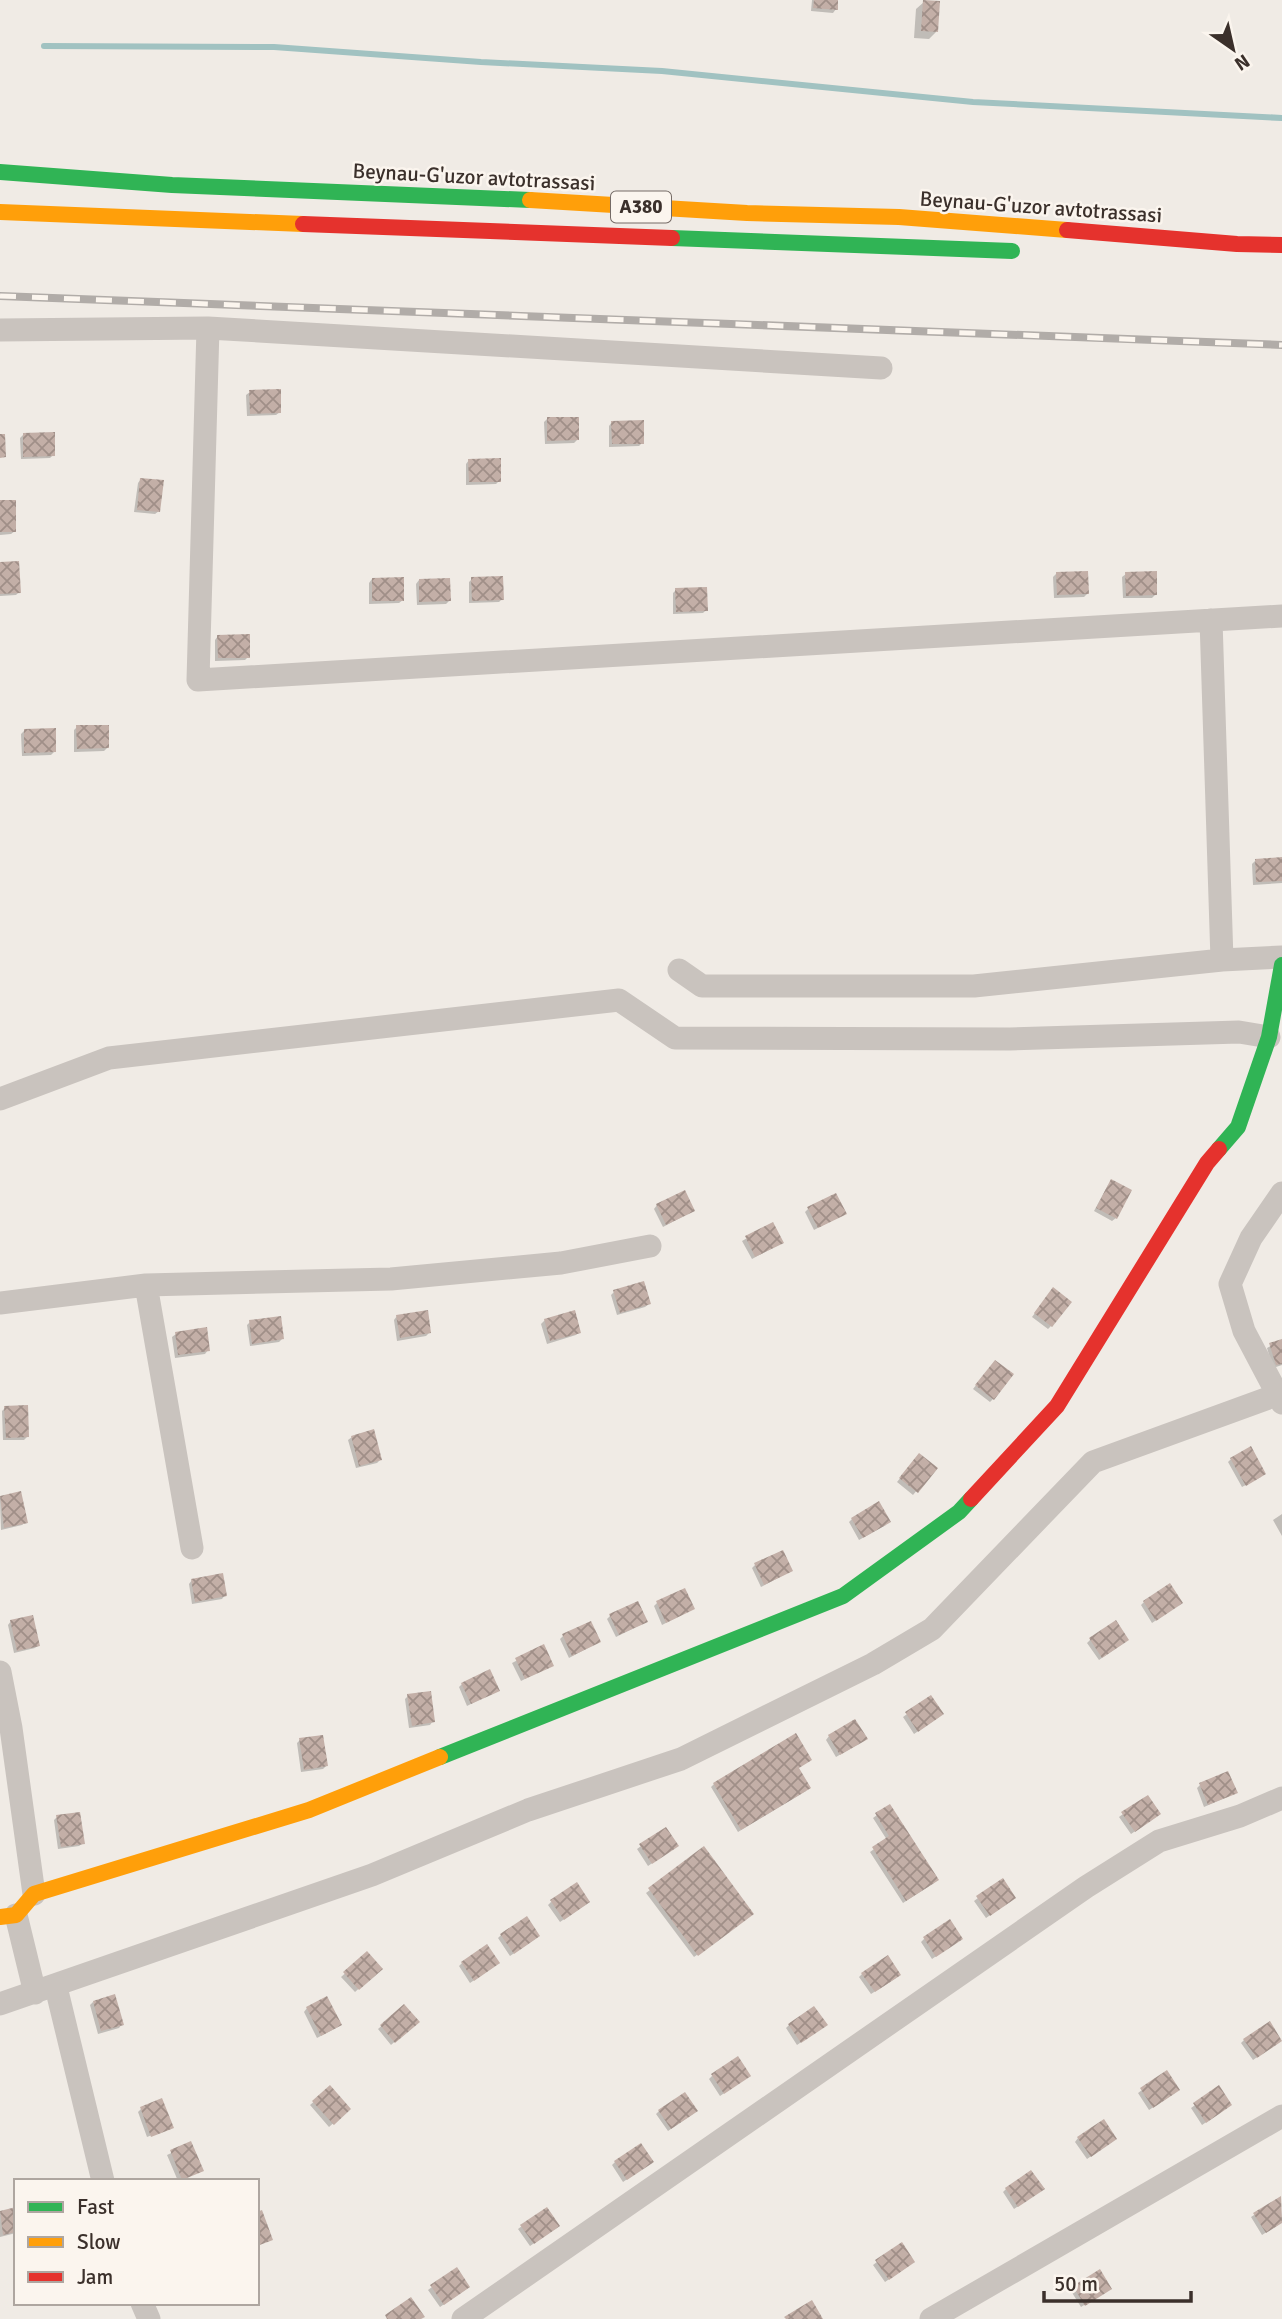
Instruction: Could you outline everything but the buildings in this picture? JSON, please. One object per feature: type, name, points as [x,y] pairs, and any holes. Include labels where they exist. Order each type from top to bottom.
[{"type":"main road","name":"Beynau-G'uzor avtotrassasi","points":[[0,172],[172,185],[481,197],[747,214],[899,217],[1223,243],[1282,245]]},
{"type":"main road","name":"A380","points":[[0,212],[1031,252]]},
{"type":"main road","points":[[1226,259],[1268,261]]},
{"type":"main road","points":[[8,1916],[34,1894],[309,1810],[843,1596],[959,1512],[1057,1406],[1207,1163],[1238,1127],[1269,1037],[1282,965]]},
{"type":"street","points":[[0,330],[208,328],[881,368]]},
{"type":"street","points":[[208,328],[198,680],[1282,616]]},
{"type":"street","points":[[1211,620],[1222,960]]},
{"type":"street","points":[[680,970],[702,986],[974,986],[1222,960],[1282,957]]},
{"type":"street","points":[[0,1099],[109,1058],[619,1000],[675,1038],[1010,1039],[1239,1032],[1269,1037]]},
{"type":"street","points":[[0,2004],[372,1875],[528,1810],[681,1759],[873,1664],[932,1629],[1093,1462],[1167,1433],[1281,1397],[1244,1331],[1230,1284],[1251,1238],[1282,1193]]},
{"type":"street","points":[[0,1303],[146,1285],[391,1279],[561,1263],[650,1246]]},
{"type":"street","points":[[146,1285],[192,1548]]},
{"type":"street","points":[[0,1672],[11,1728],[34,1894]]},
{"type":"street","points":[[463,2319],[1086,1887],[1159,1842],[1240,1816],[1282,1798]]},
{"type":"street","points":[[8,1916],[45,1990],[102,2179]]},
{"type":"street","points":[[931,2319],[1282,2116]]},
{"type":"waterway","points":[[44,46],[274,47],[481,62],[662,71],[973,102],[1282,118]]},
{"type":"railway","points":[[0,296],[1282,345]]},
{"type":"traffic: fast","points":[[0,172],[172,185],[530,200]]},
{"type":"traffic: fast","points":[[672,238],[1012,251]]},
{"type":"traffic: fast","points":[[1219,1149],[1238,1127],[1269,1037],[1282,965]]},
{"type":"traffic: fast","points":[[440,1757],[843,1596],[959,1512],[971,1499]]},
{"type":"traffic: slow","points":[[530,200],[747,213],[899,217],[1067,230]]},
{"type":"traffic: slow","points":[[0,212],[303,224]]},
{"type":"traffic: slow","points":[[0,1917],[16,1915],[34,1894],[309,1810],[440,1757]]},
{"type":"traffic: jam","points":[[303,224],[672,238]]},
{"type":"traffic: jam","points":[[1067,230],[1237,244],[1282,245]]},
{"type":"traffic: jam","points":[[971,1499],[1057,1406],[1207,1163],[1219,1149]]}]
